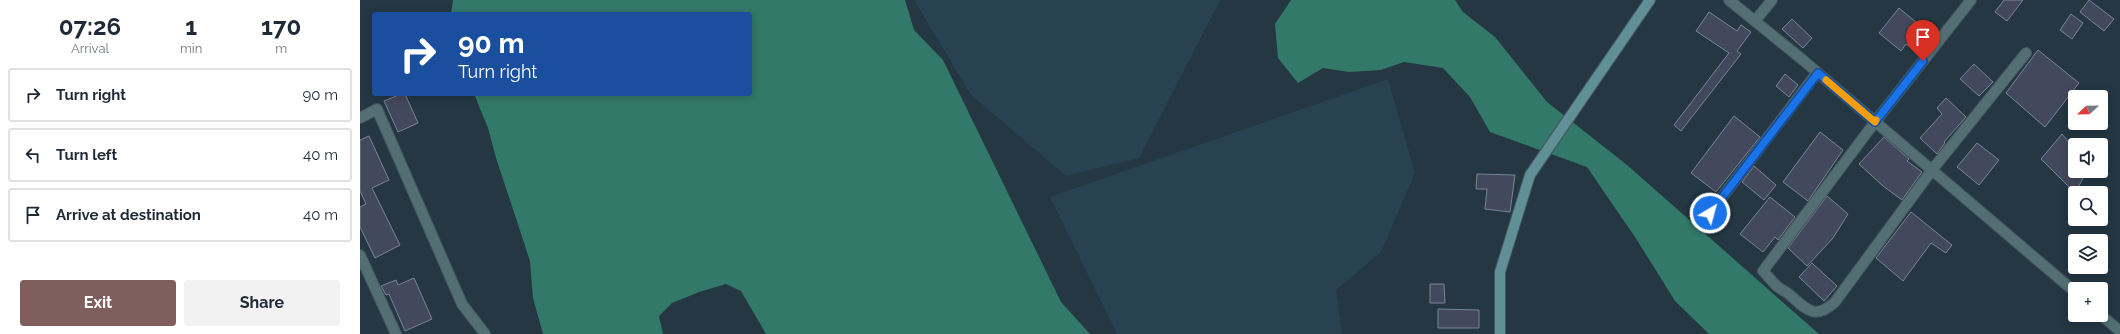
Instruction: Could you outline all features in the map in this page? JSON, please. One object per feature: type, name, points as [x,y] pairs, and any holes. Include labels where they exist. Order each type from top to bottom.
[{"type":"street","points":[[1500,334],[1500,272],[1530,175],[1650,0]]},
{"type":"street","points":[[1729,0],[1818,73],[2068,286]]},
{"type":"street","points":[[1755,21],[1772,0]]},
{"type":"street","points":[[1971,0],[1875,122],[1763,271],[1777,287],[1786,291],[1808,311],[1817,312],[1828,308],[1835,302],[1932,170],[2026,53]]},
{"type":"street","points":[[1710,213],[1818,73]]},
{"type":"street","points":[[360,118],[377,109],[462,304],[485,334]]},
{"type":"street","points":[[360,255],[396,334]]},
{"type":"street","points":[[2108,321],[2120,331]]},
{"type":"shaded area","points":[[453,0],[905,0],[914,30],[943,60],[1061,302],[1090,334],[766,334],[741,291],[726,284],[699,292],[672,303],[659,316],[663,334],[543,334],[533,298],[530,261],[496,158],[488,128],[475,96],[752,96],[752,12],[451,12]]},
{"type":"shaded area","points":[[914,0],[1220,0],[1139,158],[1066,176],[971,95]]},
{"type":"shaded area","points":[[1291,0],[1455,0],[1463,12],[1495,37],[1547,102],[1627,165],[1819,334],[1709,334],[1675,301],[1637,240],[1587,167],[1490,132],[1470,97],[1443,68],[1404,62],[1381,70],[1349,72],[1323,68],[1298,83],[1278,58],[1275,24]]},
{"type":"shaded area","points":[[1388,79],[1415,173],[1381,252],[1336,290],[1342,334],[1117,334],[1050,197]]},
{"type":"building","points":[[2004,0],[2023,0],[2007,21],[1995,12]]},
{"type":"building","points":[[2089,0],[2114,19],[2104,31],[2080,12]]},
{"type":"building","points":[[1899,8],[1923,28],[1927,23],[1937,30],[1919,54],[1906,44],[1901,51],[1879,33]]},
{"type":"building","points":[[1709,12],[1737,31],[1741,25],[1751,32],[1737,51],[1741,54],[1681,131],[1674,125],[1729,53],[1696,31]]},
{"type":"building","points":[[2071,14],[2083,23],[2072,39],[2060,30]]},
{"type":"building","points":[[1792,19],[1812,38],[1803,48],[1782,29]]},
{"type":"building","points":[[2038,50],[2079,83],[2074,90],[2068,90],[2068,97],[2045,127],[2006,93]]},
{"type":"building","points":[[1974,64],[1993,82],[1979,96],[1960,79]]},
{"type":"building","points":[[1785,74],[1798,85],[1789,97],[1776,86]]},
{"type":"building","points":[[396,96],[406,96],[418,123],[398,132],[384,101]]},
{"type":"building","points":[[1946,98],[1966,117],[1944,142],[1945,143],[1937,154],[1920,138],[1942,114],[1937,108]]},
{"type":"building","points":[[1734,116],[1760,137],[1716,192],[1691,173]]},
{"type":"building","points":[[1820,132],[1843,150],[1808,201],[1783,182]]},
{"type":"building","points":[[2062,134],[2068,141],[2068,178],[2083,178],[2079,186],[2068,186],[2041,159]]},
{"type":"building","points":[[369,136],[389,180],[372,188],[400,245],[375,258],[360,227],[360,207],[366,204],[360,191],[360,140]]},
{"type":"building","points":[[1884,137],[1909,159],[1907,161],[1922,172],[1902,200],[1883,186],[1859,164]]},
{"type":"building","points":[[1977,143],[1999,160],[1979,185],[1957,167]]},
{"type":"building","points":[[1754,166],[1776,185],[1764,200],[1742,182]]},
{"type":"building","points":[[1477,174],[1515,175],[1510,212],[1485,209],[1487,189],[1476,189]]},
{"type":"building","points":[[1827,196],[1848,214],[1833,238],[1807,266],[1788,248]]},
{"type":"building","points":[[1770,197],[1795,217],[1778,240],[1775,237],[1763,252],[1740,234]]},
{"type":"building","points":[[1911,212],[1952,245],[1946,253],[1931,243],[1903,281],[1876,258]]},
{"type":"building","points":[[1812,263],[1837,286],[1824,301],[1799,277]]},
{"type":"building","points":[[414,278],[432,319],[405,331],[389,294],[386,295],[381,286],[396,280],[398,285]]},
{"type":"building","points":[[1430,284],[1444,284],[1445,303],[1430,303]]},
{"type":"building","points":[[1438,309],[1479,310],[1479,328],[1438,328]]},
{"type":"slow traffic","points":[[1826,80],[1875,122],[1876,120]]},
{"type":"route","points":[[1710,213],[1818,73],[1875,122],[1923,61]]}]
